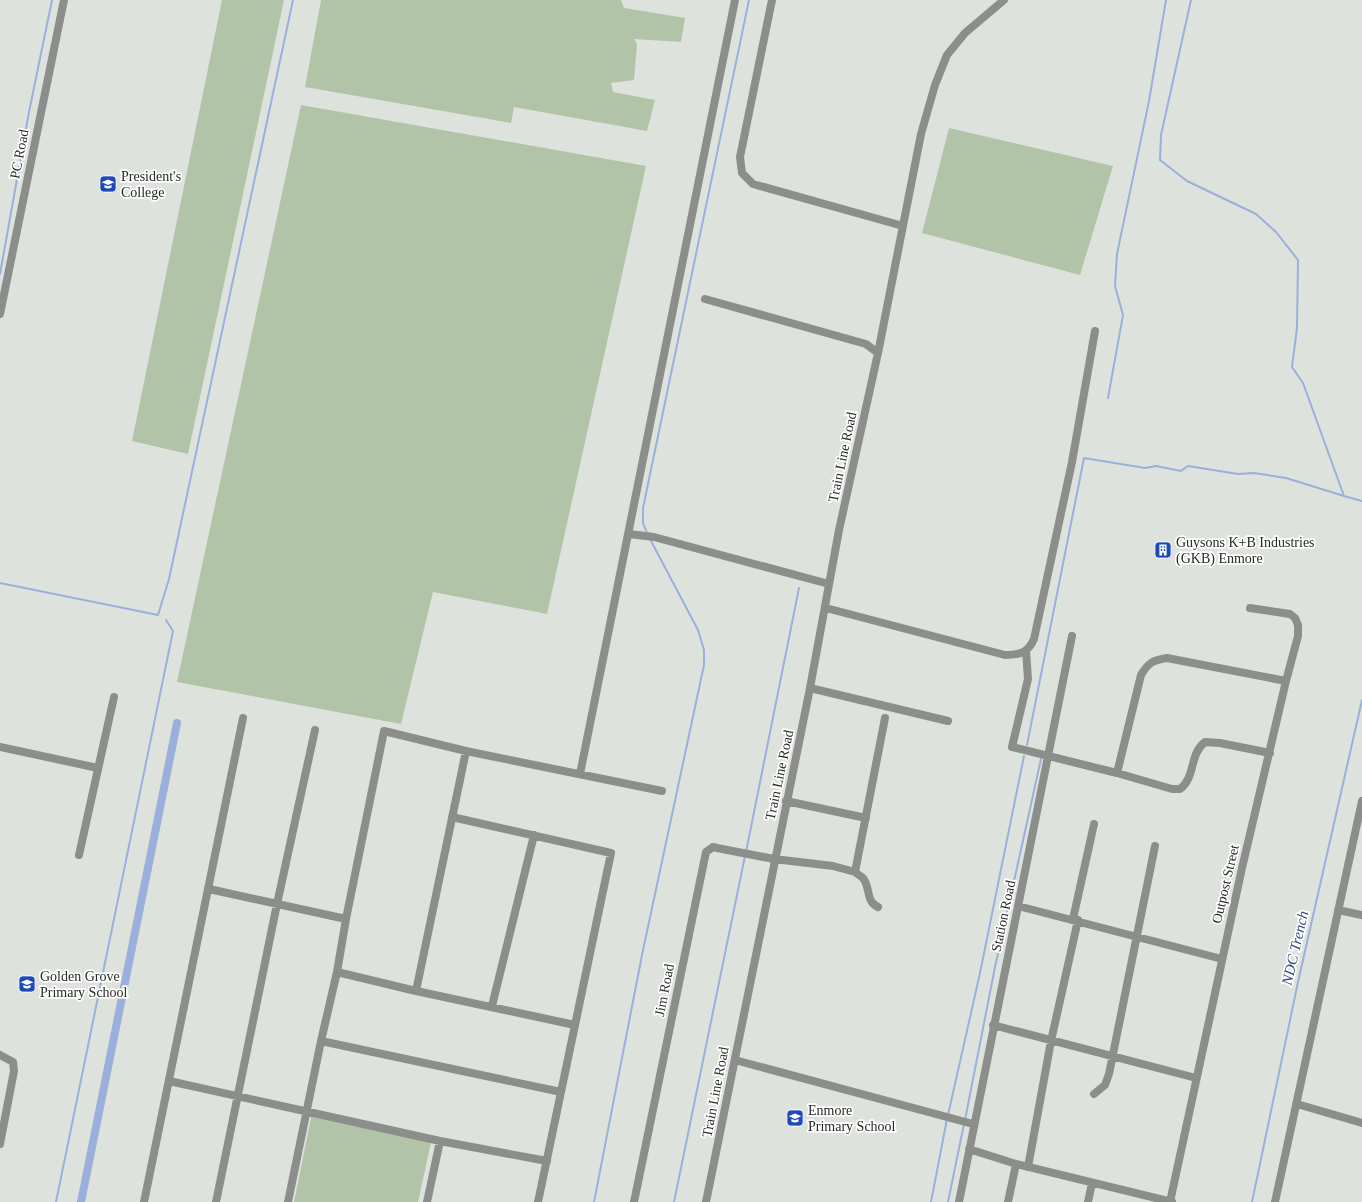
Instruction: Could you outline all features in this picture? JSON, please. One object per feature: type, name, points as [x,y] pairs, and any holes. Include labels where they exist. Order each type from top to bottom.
[{"type":"street","name":"PC Road","points":[[0,314],[64,0]]},
{"type":"street","points":[[580,774],[735,0]]},
{"type":"street","points":[[772,0],[740,157],[742,173],[753,184],[903,226]]},
{"type":"street","name":"Train Line Road","points":[[706,1202],[774,859],[826,608],[829,584],[878,353],[921,134],[935,85],[947,55],[965,33],[1004,0]]},
{"type":"street","points":[[705,299],[866,344],[878,353]]},
{"type":"street","points":[[826,608],[1005,655],[1017,655],[1031,647],[1036,631],[1072,462],[1095,331]]},
{"type":"street","points":[[629,534],[654,537],[829,584]]},
{"type":"street","name":"Outpost Street","points":[[1171,1202],[1222,959],[1286,681],[1298,636],[1298,625],[1295,618],[1290,614],[1250,608]]},
{"type":"street","name":"Station Road","points":[[959,1202],[973,1124],[1072,636]]},
{"type":"street","points":[[1026,651],[1028,678],[1012,747],[1117,773],[1172,789],[1180,789],[1188,781],[1198,748],[1205,742],[1215,742],[1270,753]]},
{"type":"street","points":[[1117,773],[1141,675],[1147,664],[1155,660],[1167,658],[1286,681]]},
{"type":"street","points":[[810,688],[948,721]]},
{"type":"street","points":[[79,855],[114,697]]},
{"type":"street","points":[[144,1202],[243,718]]},
{"type":"street","points":[[878,907],[873,905],[870,900],[863,878],[855,872],[885,718]]},
{"type":"street","points":[[216,1202],[277,904],[316,730]]},
{"type":"street","points":[[288,1202],[321,1041],[337,972],[346,919],[384,731],[466,751],[662,791]]},
{"type":"street","points":[[0,747],[98,768]]},
{"type":"street","points":[[416,991],[466,751]]},
{"type":"street","points":[[786,801],[866,818]]},
{"type":"street","points":[[1275,1202],[1362,801]]},
{"type":"street","points":[[452,818],[611,853],[538,1202]]},
{"type":"street","points":[[1028,1167],[1051,1041],[1094,824]]},
{"type":"street","points":[[492,1006],[534,835]]},
{"type":"street","points":[[1094,1094],[1104,1085],[1112,1057],[1138,937],[1155,846]]},
{"type":"street","name":"Jim Road","points":[[634,1202],[706,852],[713,847],[774,859],[833,866],[855,872]]},
{"type":"street","points":[[209,889],[346,919]]},
{"type":"street","points":[[1018,906],[1222,959]]},
{"type":"street","points":[[1338,910],[1362,915]]},
{"type":"street","points":[[337,972],[416,991],[575,1024]]},
{"type":"street","points":[[993,1025],[1196,1078]]},
{"type":"street","points":[[321,1041],[561,1092]]},
{"type":"street","points":[[0,1055],[13,1062],[14,1071],[0,1144]]},
{"type":"street","points":[[735,1060],[973,1124]]},
{"type":"street","points":[[169,1081],[440,1141],[547,1161]]},
{"type":"street","points":[[1297,1104],[1362,1123]]},
{"type":"street","points":[[427,1202],[440,1141]]},
{"type":"street","points":[[969,1149],[1016,1164],[1171,1202]]},
{"type":"street","points":[[1008,1202],[1016,1164]]},
{"type":"street","points":[[1088,1202],[1092,1183]]},
{"type":"green space","points":[[222,0],[284,0],[188,454],[132,441]]},
{"type":"green space","points":[[321,0],[621,0],[624,8],[685,18],[681,42],[634,39],[637,44],[634,80],[611,83],[613,92],[655,100],[647,131],[514,107],[511,123],[305,87]]},
{"type":"green space","points":[[301,105],[646,166],[547,614],[433,592],[401,724],[177,682]]},
{"type":"green space","points":[[949,128],[1113,166],[1080,275],[922,233]]},
{"type":"green space","points":[[312,1113],[432,1138],[418,1202],[294,1202]]},
{"type":"waterway","points":[[0,274],[29,112],[52,0]]},
{"type":"waterway","points":[[0,583],[158,615],[169,579],[293,0]]},
{"type":"waterway","points":[[647,533],[643,523],[643,508],[749,0]]},
{"type":"waterway","points":[[1108,398],[1123,315],[1115,286],[1117,254],[1149,101],[1166,0]]},
{"type":"waterway","points":[[1191,0],[1161,135],[1160,160],[1187,181],[1256,214],[1276,232],[1298,260],[1297,328],[1292,367],[1303,383],[1344,496],[1362,501]]},
{"type":"waterway","points":[[1027,745],[1084,458],[1145,468],[1156,466],[1181,471],[1188,466],[1238,474],[1254,473],[1286,478],[1344,496]]},
{"type":"waterway","points":[[594,1202],[642,955],[704,665],[704,650],[698,630],[650,539]]},
{"type":"waterway","points":[[746,852],[799,588]]},
{"type":"waterway","points":[[56,1202],[173,631],[166,620]]},
{"type":"waterway","name":"NDC Trench","points":[[1252,1202],[1298,982],[1362,700]]},
{"type":"waterway","points":[[81,1202],[177,723]]},
{"type":"waterway","points":[[948,1115],[980,973],[1024,756]]},
{"type":"waterway","points":[[965,1120],[995,967],[1041,759]]},
{"type":"waterway","points":[[674,1202],[745,856]]},
{"type":"waterway","points":[[931,1202],[947,1119]]},
{"type":"waterway","points":[[948,1202],[964,1124]]},
{"type":"place","name":"President's College","points":[[108,184]]},
{"type":"place","name":"Guysons K+B Industries (GKB) Enmore","points":[[1163,550]]},
{"type":"place","name":"Golden Grove Primary School","points":[[27,984]]},
{"type":"place","name":"Enmore Primary School","points":[[795,1118]]}]
